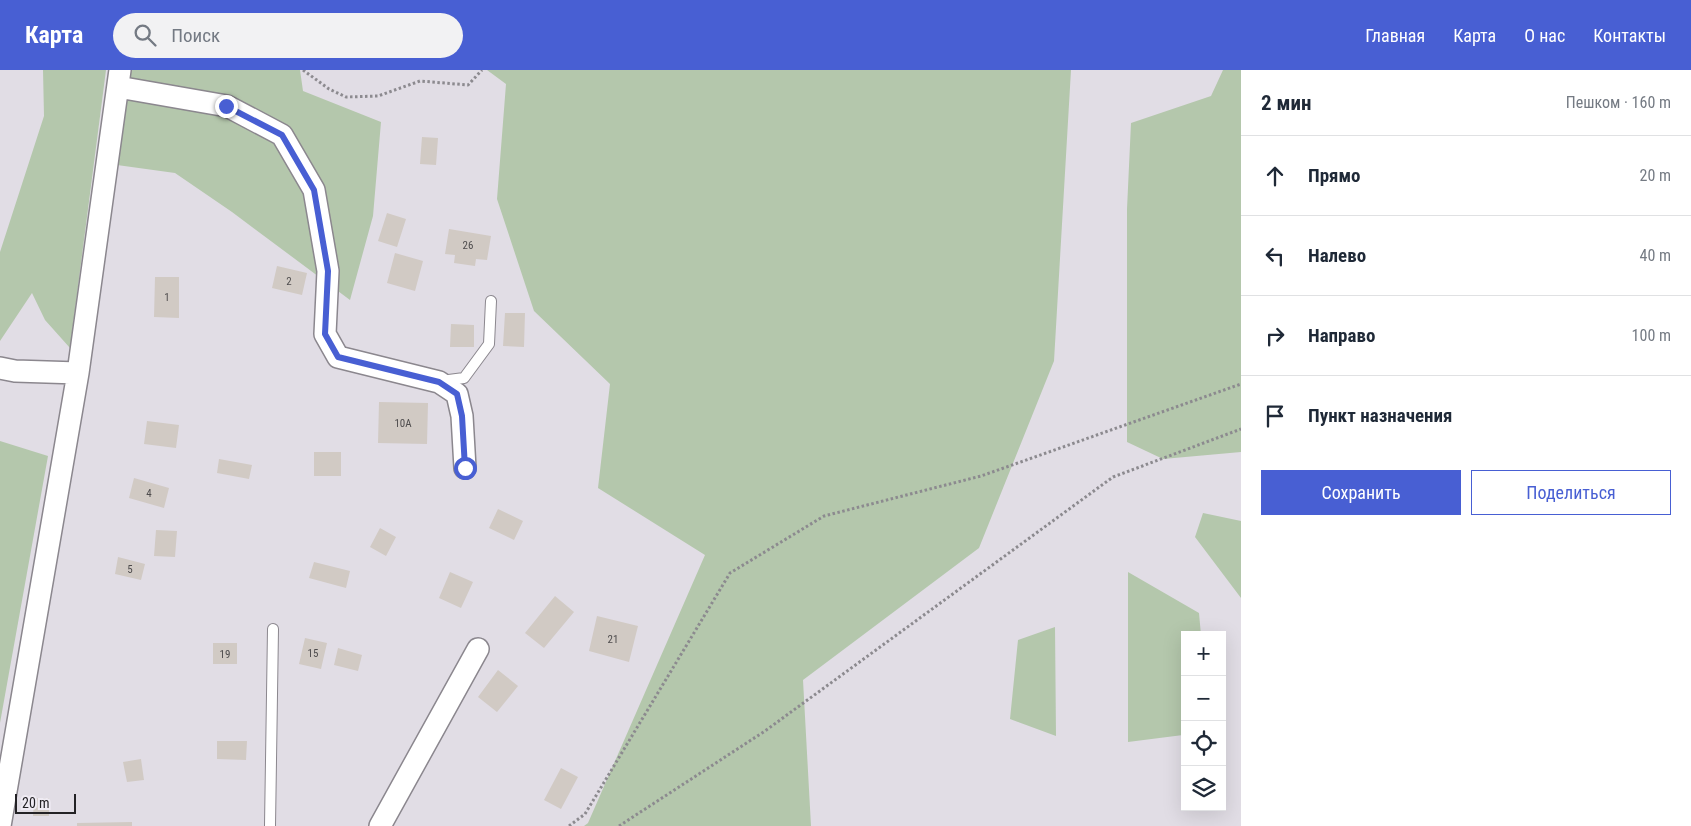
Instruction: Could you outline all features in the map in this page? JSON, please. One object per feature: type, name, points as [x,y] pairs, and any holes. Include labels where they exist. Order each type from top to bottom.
[{"type":"street","points":[[0,826],[78,373],[119,78],[226,106],[282,135],[314,190],[328,271],[325,334],[338,357],[439,382],[457,394],[462,416],[465,468]]},
{"type":"street","points":[[0,368],[15,371],[78,373]]},
{"type":"street","points":[[380,826],[478,649]]},
{"type":"lane","points":[[439,382],[464,378],[489,344],[491,301]]},
{"type":"lane","points":[[270,826],[273,629]]},
{"type":"path","points":[[304,70],[329,89],[346,97],[378,96],[420,81],[468,84],[482,70]]},
{"type":"path","points":[[569,826],[585,814],[730,573],[824,516],[981,476],[1241,384]]},
{"type":"path","points":[[618,826],[765,731],[1113,477],[1241,429]]},
{"type":"green space","points":[[43,70],[106,70],[70,348],[45,320],[32,293],[0,341],[0,252],[44,116]]},
{"type":"green space","points":[[130,70],[300,70],[303,91],[381,122],[373,216],[350,300],[232,212],[175,173],[117,165]]},
{"type":"green space","points":[[487,70],[1071,70],[1054,361],[979,548],[803,680],[811,826],[584,826],[588,823],[705,555],[598,488],[610,384],[534,311],[497,199],[506,84]]},
{"type":"green space","points":[[1223,70],[1241,70],[1241,452],[1163,459],[1127,442],[1127,209],[1131,123],[1211,96]]},
{"type":"green space","points":[[0,441],[48,456],[0,723]]},
{"type":"green space","points":[[1203,513],[1241,521],[1241,598],[1195,537]]},
{"type":"green space","points":[[1128,572],[1199,613],[1201,631],[1181,631],[1181,735],[1128,742]]},
{"type":"green space","points":[[1055,627],[1056,736],[1010,719],[1018,640]]},
{"type":"building","points":[[422,137],[438,138],[436,165],[420,164]]},
{"type":"building","points":[[387,213],[406,219],[397,247],[378,241]]},
{"type":"building","points":[[449,229],[491,236],[487,260],[476,259],[475,266],[454,263],[455,255],[445,254]]},
{"type":"building","points":[[395,253],[423,261],[415,291],[387,283]]},
{"type":"building","points":[[277,266],[307,273],[302,295],[272,288]]},
{"type":"building","points":[[155,277],[179,277],[179,318],[154,317]]},
{"type":"building","points":[[505,313],[525,313],[524,347],[503,346]]},
{"type":"building","points":[[451,324],[474,325],[474,347],[450,347]]},
{"type":"building","points":[[379,402],[428,403],[427,444],[378,443]]},
{"type":"building","points":[[147,421],[179,425],[176,448],[144,444]]},
{"type":"building","points":[[314,452],[341,452],[341,476],[314,476]]},
{"type":"building","points":[[219,459],[252,465],[249,479],[217,473]]},
{"type":"building","points":[[134,478],[169,488],[164,508],[129,498]]},
{"type":"building","points":[[498,509],[523,521],[514,540],[489,528]]},
{"type":"building","points":[[380,528],[396,537],[386,556],[370,547]]},
{"type":"building","points":[[156,530],[177,531],[175,557],[154,556]]},
{"type":"building","points":[[118,557],[145,564],[141,580],[115,574]]},
{"type":"building","points":[[314,562],[350,571],[346,588],[309,578]]},
{"type":"building","points":[[450,572],[473,582],[461,608],[439,598]]},
{"type":"building","points":[[555,596],[574,612],[544,648],[525,633]]},
{"type":"building","points":[[597,616],[638,626],[629,662],[589,651]]},
{"type":"building","points":[[305,638],[327,643],[321,669],[299,664]]},
{"type":"building","points":[[213,643],[237,643],[237,664],[213,664]]},
{"type":"building","points":[[338,648],[362,655],[358,671],[334,665]]},
{"type":"building","points":[[498,670],[518,686],[497,712],[478,697]]},
{"type":"building","points":[[217,741],[247,741],[246,760],[217,759]]},
{"type":"building","points":[[141,759],[144,780],[127,782],[123,762]]},
{"type":"building","points":[[561,768],[578,777],[561,809],[544,800]]},
{"type":"building","points":[[34,798],[49,798],[49,816],[33,816]]},
{"type":"building","points":[[132,822],[132,826],[77,826],[77,823]]},
{"type":"route","points":[[226,106],[282,135],[314,190],[328,271],[325,334],[338,357],[439,382],[457,394],[462,416],[465,468]]}]
